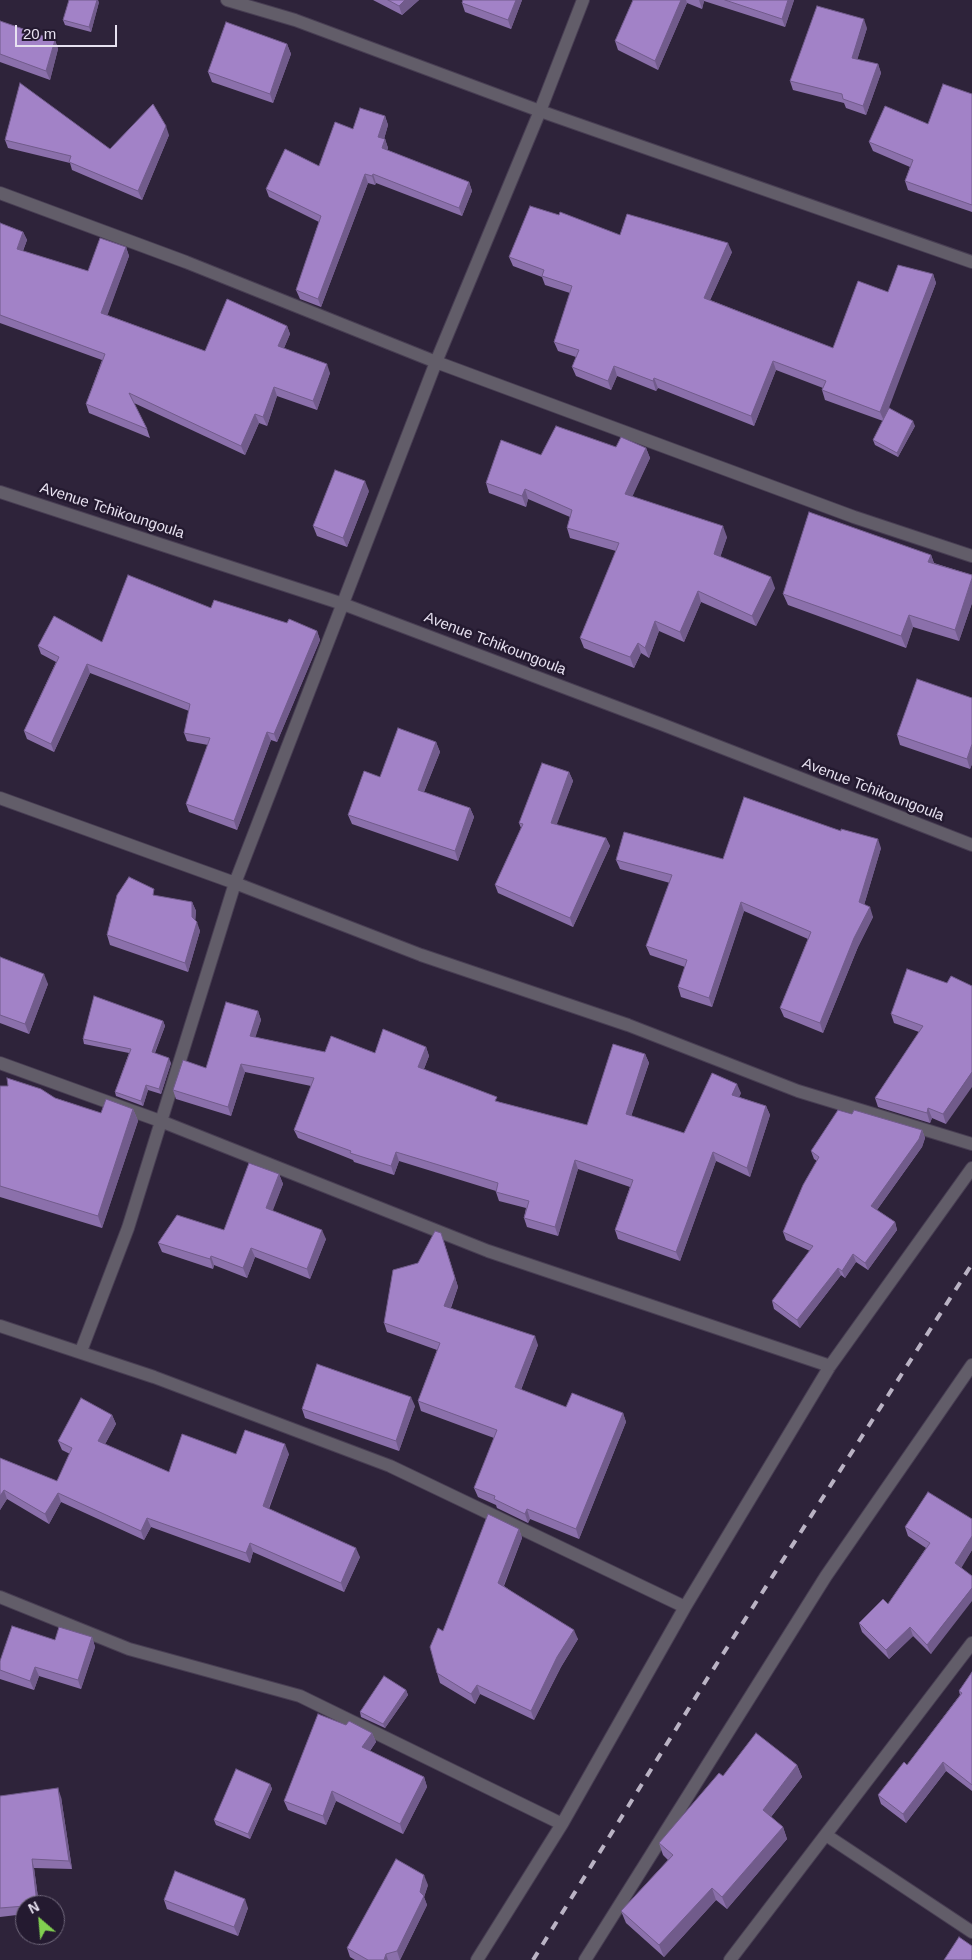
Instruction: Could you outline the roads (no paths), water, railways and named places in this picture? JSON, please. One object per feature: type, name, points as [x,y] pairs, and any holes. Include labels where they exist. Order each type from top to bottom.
[{"type":"street","points":[[227,0],[295,20],[540,111],[972,262]]},
{"type":"street","points":[[81,1351],[128,1228],[163,1122],[235,883],[436,362],[540,111],[583,0]]},
{"type":"street","points":[[0,193],[186,262],[436,362],[854,517],[972,556]]},
{"type":"street","name":"Avenue Tchikoungoula","points":[[0,492],[342,604],[661,724],[972,846]]},
{"type":"street","points":[[0,798],[235,883],[421,955],[628,1026],[798,1091],[972,1144]]},
{"type":"street","points":[[0,1063],[163,1122],[488,1251],[830,1366]]},
{"type":"street","points":[[477,1960],[562,1824],[685,1607],[830,1366],[972,1168]]},
{"type":"street","points":[[0,1326],[81,1351],[390,1466],[685,1607]]},
{"type":"street","points":[[585,1960],[826,1576],[972,1365]]},
{"type":"street","points":[[0,1597],[129,1649],[300,1696],[562,1824]]},
{"type":"street","points":[[730,1960],[972,1643]]},
{"type":"street","points":[[826,1835],[972,1932]]},
{"type":"railway","points":[[533,1960],[707,1679],[972,1264]]}]
